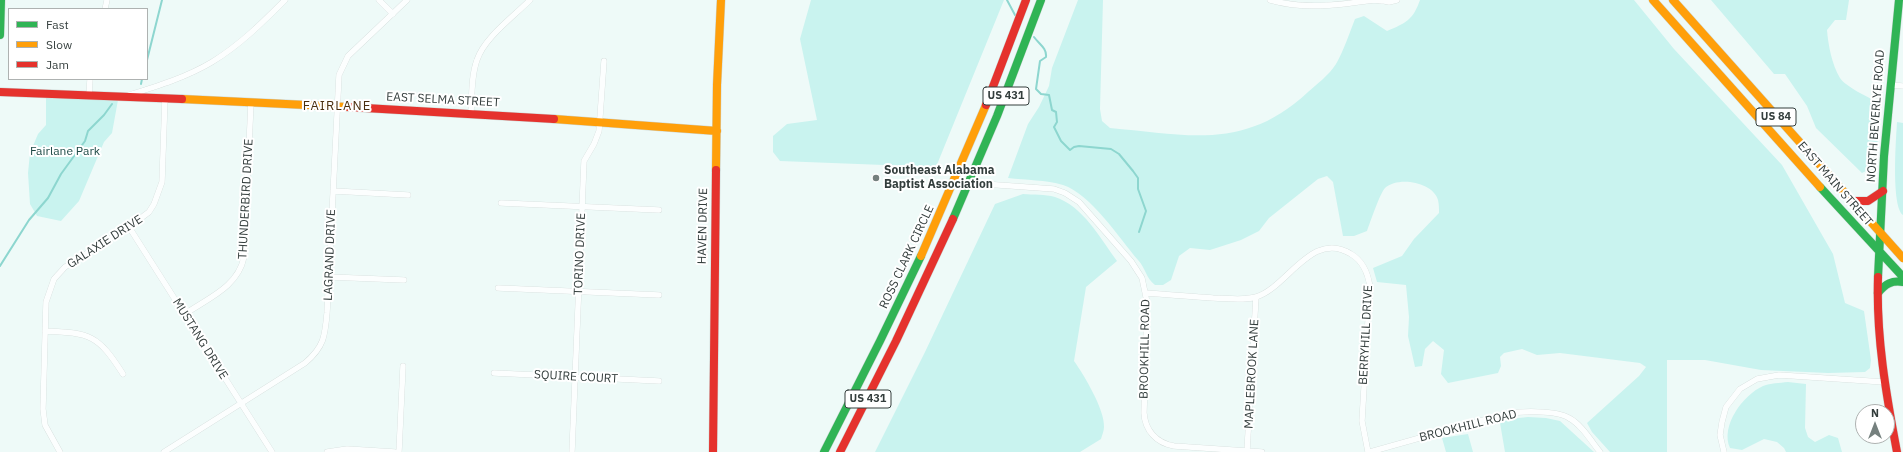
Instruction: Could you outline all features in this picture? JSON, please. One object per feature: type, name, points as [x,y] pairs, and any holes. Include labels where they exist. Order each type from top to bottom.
[{"type":"main road","points":[[0,35],[1,0]]},
{"type":"main road","name":"HAVEN DRIVE","points":[[713,452],[718,59],[721,0]]},
{"type":"main road","name":"ROSS CLARK CIRCLE","points":[[824,452],[908,285],[957,178],[994,86],[1026,0]]},
{"type":"main road","name":"US 431","points":[[840,452],[922,291],[970,183],[1008,90],[1041,0]]},
{"type":"main road","name":"EAST MAIN STREET","points":[[1653,0],[1903,277]]},
{"type":"main road","name":"EAST MAIN STREET","points":[[1673,0],[1903,258]]},
{"type":"main road","name":"NORTH BEVERLYE ROAD","points":[[1897,452],[1884,382],[1879,338],[1878,293],[1880,234],[1890,85],[1899,0]]},
{"type":"main road","name":"EAST SELMA STREET","points":[[0,92],[125,96],[471,113],[717,131]]},
{"type":"main road","points":[[1851,201],[1867,203],[1872,201],[1883,191]]},
{"type":"main road","points":[[1878,293],[1888,283],[1893,281],[1903,282]]},
{"type":"main road","points":[[908,285],[922,291]]},
{"type":"street","points":[[125,96],[184,76],[212,62],[236,46],[285,0]]},
{"type":"street","points":[[379,0],[393,14]]},
{"type":"street","name":"LAGRAND DRIVE","points":[[168,451],[305,363],[316,354],[323,342],[326,330],[338,82],[344,62],[348,56],[407,0]]},
{"type":"street","points":[[471,113],[474,72],[480,54],[491,38],[530,0]]},
{"type":"street","points":[[1270,0],[1289,4],[1320,7],[1374,0],[1389,2],[1397,0]]},
{"type":"street","name":"TORINO DRIVE","points":[[572,452],[584,161],[597,138],[600,122],[604,61]]},
{"type":"street","points":[[90,80],[90,96]]},
{"type":"street","points":[[1890,85],[1903,86]]},
{"type":"street","name":"GALAXIE DRIVE","points":[[60,452],[47,430],[43,409],[46,302],[54,279],[65,267],[129,227],[149,212],[158,196],[162,182],[165,98]]},
{"type":"street","name":"THUNDERBIRD DRIVE","points":[[185,314],[231,284],[242,268],[244,257],[251,102]]},
{"type":"street","name":"BROOKHILL ROAD","points":[[957,178],[970,183],[1054,189],[1074,198],[1131,261],[1142,278],[1146,293],[1144,413],[1150,432],[1161,442],[1174,446],[1262,452]]},
{"type":"street","points":[[333,191],[408,195]]},
{"type":"street","points":[[501,203],[659,210]]},
{"type":"street","name":"MUSTANG DRIVE","points":[[129,227],[272,452]]},
{"type":"street","name":"BERRYHILL DRIVE","points":[[1146,293],[1238,299],[1256,297],[1265,293],[1316,251],[1330,248],[1343,250],[1354,255],[1362,264],[1369,278],[1370,287],[1362,421],[1369,452]]},
{"type":"street","points":[[329,277],[404,280]]},
{"type":"street","points":[[498,288],[659,296]]},
{"type":"street","name":"MAPLEBROOK LANE","points":[[1247,451],[1256,297]]},
{"type":"street","points":[[45,332],[80,334],[92,338],[103,346],[123,374]]},
{"type":"street","points":[[399,452],[403,366]]},
{"type":"street","name":"SQUIRE COURT","points":[[494,373],[659,381]]},
{"type":"street","points":[[1724,452],[1720,435],[1726,407],[1740,389],[1757,379],[1778,375],[1884,382]]},
{"type":"street","name":"BROOKHILL ROAD","points":[[1369,452],[1505,414],[1521,412],[1557,414],[1568,417],[1578,424],[1600,452]]},
{"type":"street","points":[[327,452],[346,449],[395,452]]},
{"type":"green space","points":[[811,0],[1004,0],[936,167],[780,161],[773,152],[773,136],[787,124],[817,120],[800,39]]},
{"type":"green space","points":[[1078,0],[1103,0],[1100,109],[1102,121],[1110,128],[1165,134],[1215,135],[1238,131],[1261,124],[1285,111],[1330,72],[1342,53],[1355,19],[1364,16],[1387,31],[1408,20],[1415,12],[1420,0],[1634,0],[1674,49],[1782,165],[1833,254],[1845,303],[1864,311],[1871,360],[1870,368],[1865,372],[1828,373],[1761,370],[1705,360],[1667,360],[1667,452],[1610,452],[1592,432],[1587,423],[1639,376],[1646,367],[1640,363],[1560,353],[1537,355],[1522,349],[1504,353],[1500,357],[1501,366],[1498,373],[1448,383],[1441,374],[1444,350],[1433,341],[1425,349],[1422,366],[1415,367],[1408,336],[1409,317],[1406,285],[1377,282],[1373,268],[1402,256],[1414,239],[1439,213],[1438,200],[1435,194],[1422,185],[1406,182],[1391,184],[1385,188],[1367,231],[1354,236],[1343,236],[1333,182],[1327,176],[1318,179],[1269,218],[1259,231],[1241,240],[1210,250],[1190,248],[1179,256],[1171,280],[1163,285],[1155,285],[1141,263],[1104,218],[1084,197],[1063,185],[1056,183],[1008,178],[1028,124],[1039,107],[1049,86],[1052,68]]},
{"type":"green space","points":[[1711,0],[1849,0],[1846,20],[1835,20],[1827,30],[1828,42],[1837,73],[1840,78],[1852,88],[1879,103],[1877,160],[1872,168],[1862,173],[1816,128],[1807,106],[1785,74],[1774,74]]},
{"type":"green space","name":"Fairlane Park","points":[[46,98],[118,100],[112,133],[104,142],[79,201],[61,221],[37,216],[30,204],[28,173],[30,153],[38,134],[46,125]]},
{"type":"green space","points":[[1897,122],[1903,123],[1903,215],[1899,209],[1897,199],[1895,172]]},
{"type":"green space","points":[[1023,194],[1055,197],[1065,201],[1082,215],[1090,224],[1117,261],[1086,287],[1074,361],[1098,402],[1104,427],[1101,439],[1080,452],[875,452],[925,352],[995,204]]},
{"type":"green space","points":[[1788,382],[1806,384],[1805,428],[1808,437],[1815,442],[1829,435],[1838,438],[1842,452],[1786,452],[1777,442],[1764,439],[1742,450],[1730,448],[1728,430],[1731,421],[1735,412],[1748,396],[1763,386]]},
{"type":"green space","points":[[1528,417],[1546,418],[1560,421],[1594,452],[1505,452],[1500,423],[1510,419]]},
{"type":"green space","points":[[1468,434],[1473,452],[1446,452],[1442,438]]},
{"type":"waterway","points":[[148,56],[162,0]]},
{"type":"waterway","points":[[1007,0],[1015,15]]},
{"type":"waterway","points":[[1034,37],[1044,49],[1046,54],[1046,57],[1040,61],[1036,89],[1041,94],[1049,95],[1052,110],[1056,112],[1057,122],[1054,127],[1061,141],[1070,150],[1079,146],[1111,149],[1119,154],[1138,178],[1138,189],[1146,211],[1139,232]]},
{"type":"waterway","points":[[141,84],[142,80]]},
{"type":"waterway","points":[[0,266],[29,220],[48,198],[61,174],[85,141],[88,131],[104,115],[112,104]]},
{"type":"traffic: fast","points":[[0,35],[1,0]]},
{"type":"traffic: fast","points":[[953,219],[997,116],[1041,0]]},
{"type":"traffic: fast","points":[[1878,277],[1884,156],[1899,0]]},
{"type":"traffic: fast","points":[[1820,187],[1903,277]]},
{"type":"traffic: fast","points":[[824,452],[921,256]]},
{"type":"traffic: fast","points":[[1878,293],[1889,283],[1903,282]]},
{"type":"traffic: slow","points":[[716,170],[717,85],[721,0]]},
{"type":"traffic: slow","points":[[1653,0],[1820,187]]},
{"type":"traffic: slow","points":[[1673,0],[1903,258]]},
{"type":"traffic: slow","points":[[182,99],[348,107]]},
{"type":"traffic: slow","points":[[921,256],[986,105]]},
{"type":"traffic: slow","points":[[554,119],[717,131]]},
{"type":"traffic: jam","points":[[986,105],[1026,0]]},
{"type":"traffic: jam","points":[[0,92],[182,99]]},
{"type":"traffic: jam","points":[[348,107],[554,119]]},
{"type":"traffic: jam","points":[[713,452],[716,170]]},
{"type":"traffic: jam","points":[[1851,201],[1868,201],[1883,191]]},
{"type":"traffic: jam","points":[[840,452],[896,341],[953,219]]},
{"type":"traffic: jam","points":[[1878,277],[1880,343],[1897,452]]},
{"type":"place","name":"Southeast Alabama Baptist Association","points":[[876,178]]},
{"type":"district","name":"FAIRLANE","points":[[337,106]]}]
